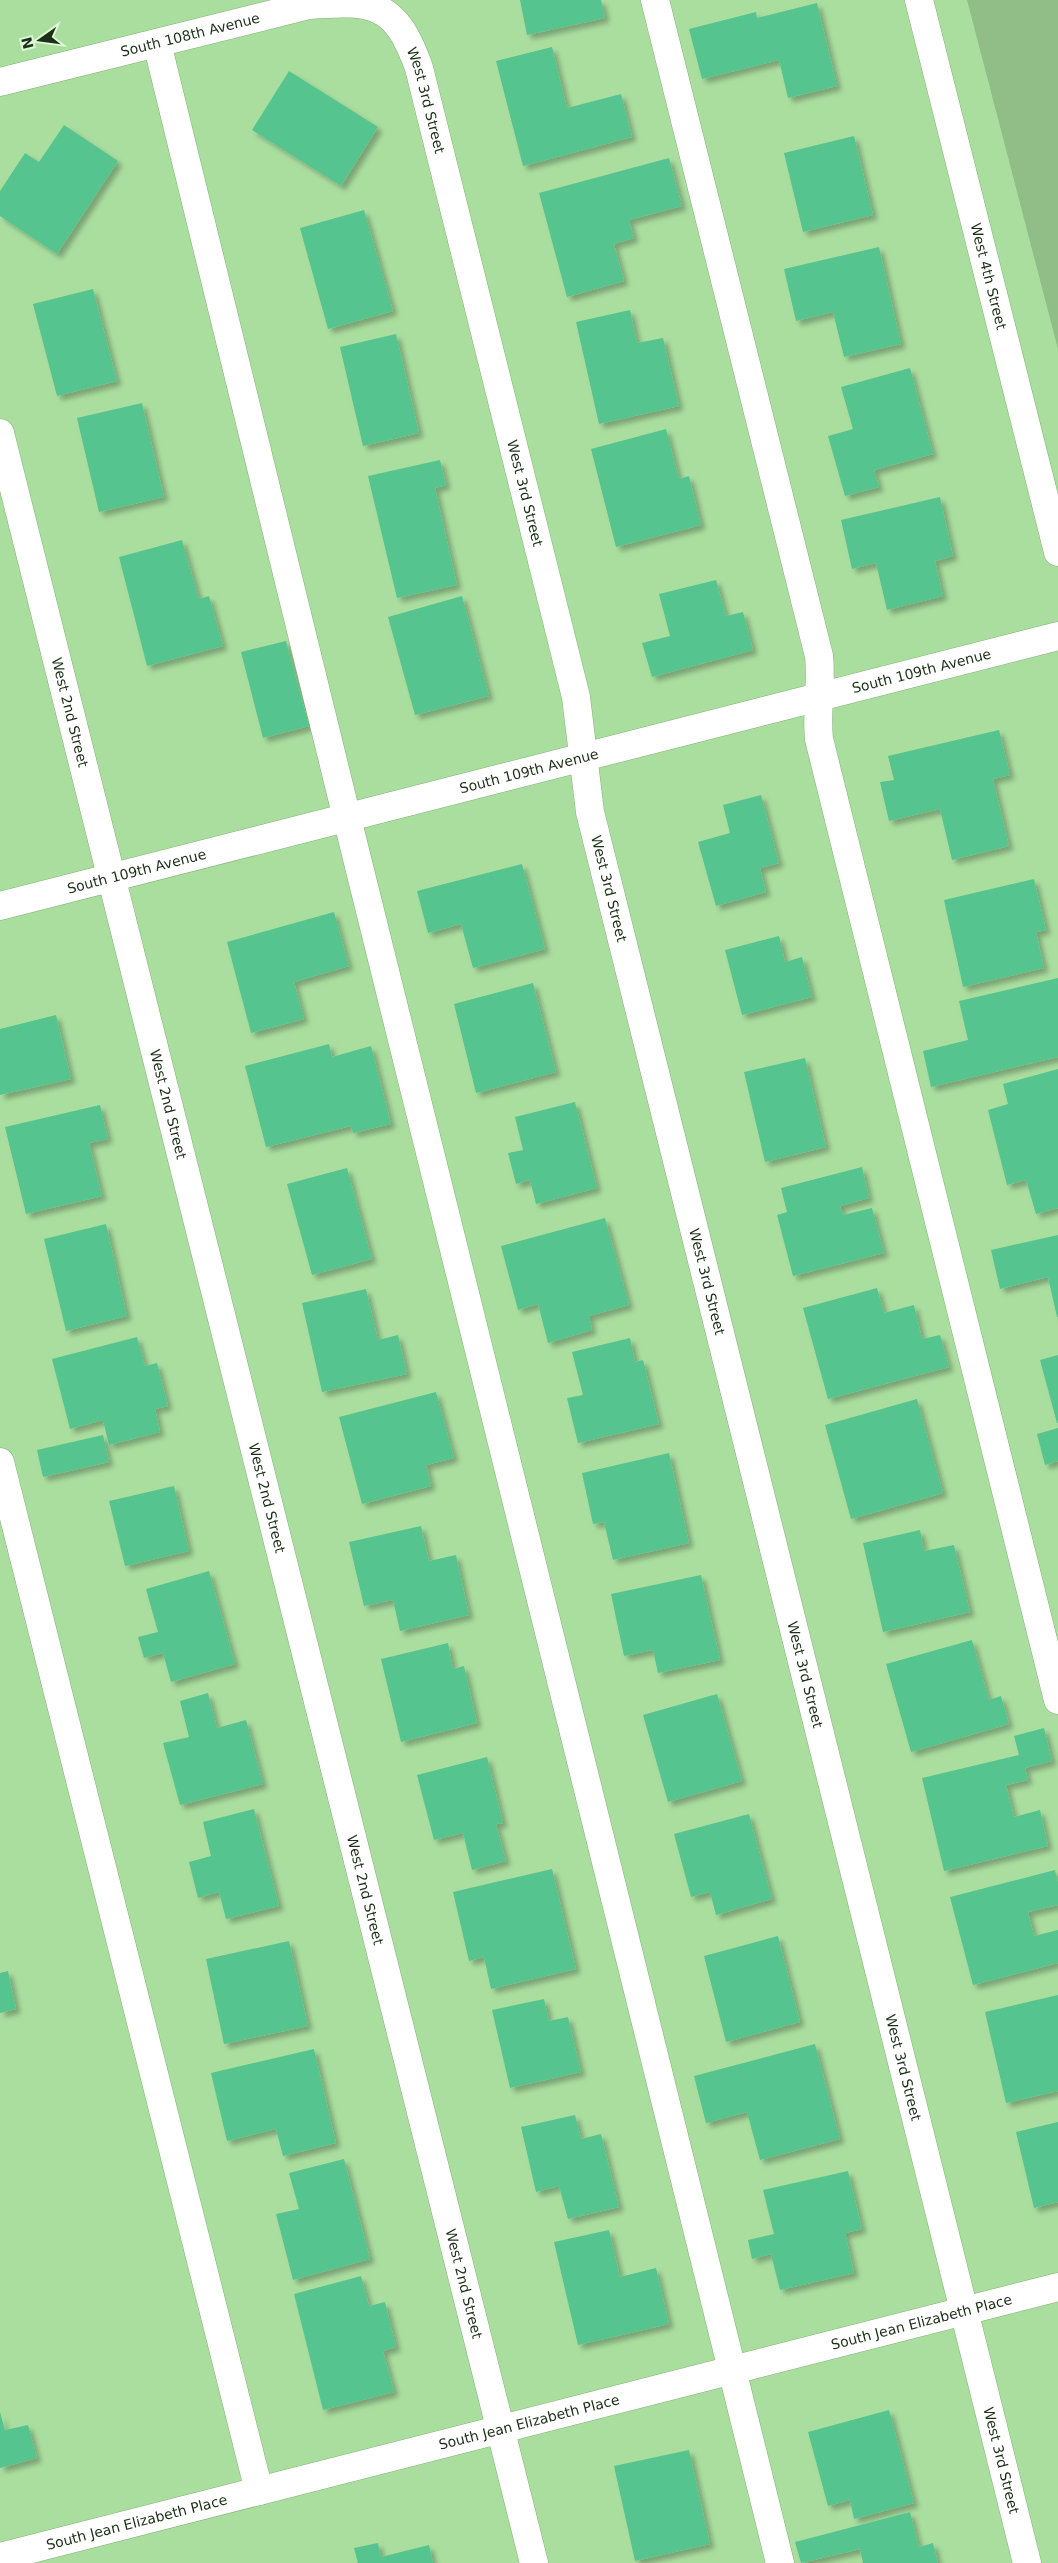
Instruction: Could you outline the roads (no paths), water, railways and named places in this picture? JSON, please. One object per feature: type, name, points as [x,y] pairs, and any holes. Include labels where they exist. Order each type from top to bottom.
[{"type":"street","points":[[655,0],[819,656],[822,676],[817,717],[819,739],[1058,1700]]},
{"type":"street","name":"West 4th Street","points":[[919,0],[1058,552]]},
{"type":"street","name":"South 108th Avenue","points":[[0,82],[309,5],[361,1],[383,8]]},
{"type":"street","name":"West 3rd Street","points":[[383,8],[399,24],[411,46],[419,68],[576,697],[590,812],[1027,2563]]},
{"type":"street","points":[[157,43],[347,818],[780,2563]]},
{"type":"street","name":"West 2nd Street","points":[[0,432],[534,2563]]},
{"type":"street","name":"South 109th Avenue","points":[[0,906],[1058,636]]},
{"type":"street","points":[[0,1462],[259,2491]]},
{"type":"street","name":"South Jean Elizabeth Place","points":[[0,2557],[1058,2287]]}]
